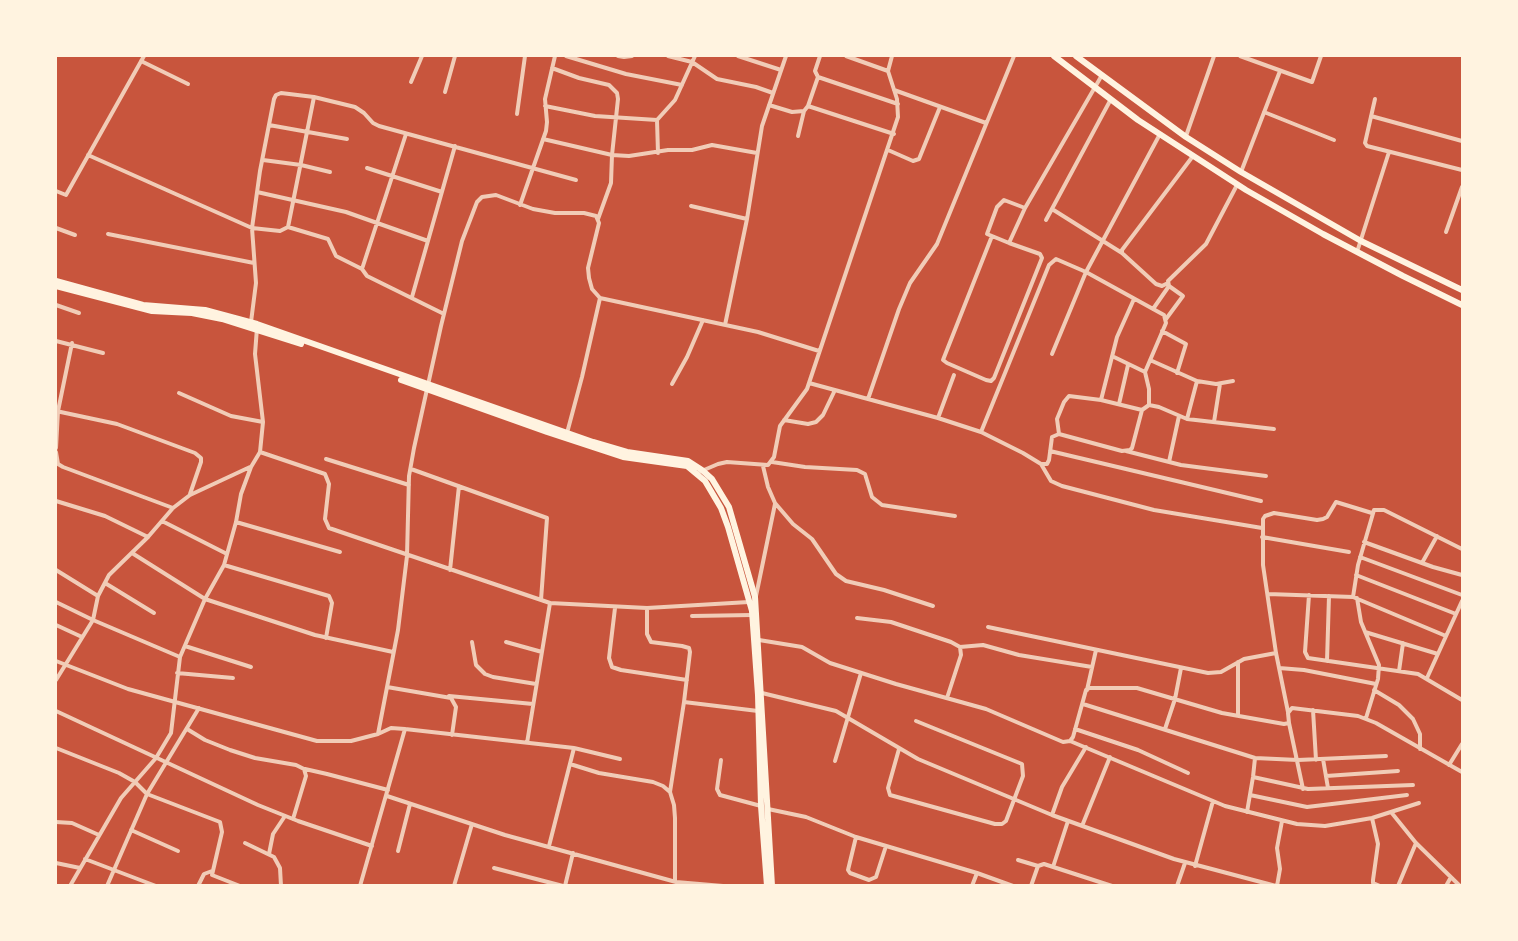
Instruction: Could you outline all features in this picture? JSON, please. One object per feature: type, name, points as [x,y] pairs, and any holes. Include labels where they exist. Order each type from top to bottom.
[{"type":"highway","points":[[1054,56],[1160,134],[1237,184],[1357,252],[1462,305]]},
{"type":"highway","points":[[1076,56],[1186,137],[1241,172],[1361,240],[1462,290]]},
{"type":"highway","points":[[1305,224],[1312,213]]},
{"type":"highway","points":[[56,281],[143,305],[205,310],[255,325],[608,452],[638,459],[675,463],[700,471]]},
{"type":"highway","points":[[56,285],[152,311],[199,314],[255,325]]},
{"type":"highway","points":[[427,387],[627,452],[688,461],[712,479],[729,507],[753,599],[759,640],[767,885]]},
{"type":"highway","points":[[753,599],[764,808],[772,885]]},
{"type":"street","points":[[56,191],[66,195],[144,56]]},
{"type":"street","points":[[411,82],[422,56]]},
{"type":"street","points":[[445,92],[455,56]]},
{"type":"street","points":[[517,114],[525,56]]},
{"type":"street","points":[[520,205],[547,125],[545,106],[555,56]]},
{"type":"street","points":[[566,56],[626,74],[682,85]]},
{"type":"street","points":[[618,56],[632,56]]},
{"type":"street","points":[[668,56],[692,62],[717,79],[773,93]]},
{"type":"street","points":[[658,153],[657,120],[671,106],[695,56]]},
{"type":"street","points":[[738,56],[781,70]]},
{"type":"street","points":[[725,325],[747,219],[762,126],[786,56]]},
{"type":"street","points":[[820,56],[815,71],[818,77],[898,104]]},
{"type":"street","points":[[846,56],[888,71]]},
{"type":"street","points":[[772,462],[778,433],[784,420],[804,394],[809,383],[894,134],[898,104],[888,71],[892,56]]},
{"type":"street","points":[[868,399],[910,283],[937,244],[1014,56]]},
{"type":"street","points":[[1186,137],[1214,56]]},
{"type":"street","points":[[1239,56],[1312,82],[1320,56]]},
{"type":"street","points":[[141,61],[188,84]]},
{"type":"street","points":[[552,68],[613,88],[618,99],[611,183],[598,219],[588,268],[592,289],[600,298],[758,332],[819,351]]},
{"type":"street","points":[[1241,172],[1280,71]]},
{"type":"street","points":[[1009,243],[1025,208],[1102,75]]},
{"type":"street","points":[[798,136],[818,77]]},
{"type":"street","points":[[893,90],[986,123]]},
{"type":"street","points":[[70,885],[121,798],[156,758],[171,733],[180,657],[205,599],[224,565],[241,494],[251,467],[260,452],[263,422],[255,354],[252,228],[274,99],[278,93],[314,97],[355,107],[373,123],[406,134],[576,180]]},
{"type":"street","points":[[288,227],[314,97]]},
{"type":"street","points":[[1046,220],[1111,99]]},
{"type":"street","points":[[1376,99],[1365,143],[1372,148],[1462,170]]},
{"type":"street","points":[[769,105],[792,112],[806,109],[894,134]]},
{"type":"street","points":[[545,106],[585,115],[657,120]]},
{"type":"street","points":[[888,150],[913,160],[919,159],[940,107]]},
{"type":"street","points":[[1264,112],[1334,140]]},
{"type":"street","points":[[1371,116],[1462,141]]},
{"type":"street","points":[[269,125],[347,139]]},
{"type":"street","points":[[362,269],[406,134]]},
{"type":"street","points":[[1052,354],[1086,272],[1160,134]]},
{"type":"street","points":[[543,139],[612,155],[629,156],[668,150],[692,150],[712,145],[758,153]]},
{"type":"street","points":[[412,297],[455,146]]},
{"type":"street","points":[[1357,252],[1389,152]]},
{"type":"street","points":[[88,155],[252,228],[280,231],[288,227],[324,237],[330,242],[336,256],[362,269],[367,276],[444,314]]},
{"type":"street","points":[[1122,253],[1124,247],[1193,156]]},
{"type":"street","points":[[263,160],[330,172]]},
{"type":"street","points":[[367,168],[442,192]]},
{"type":"street","points":[[1153,309],[1171,278],[1206,244],[1213,234],[1237,184]]},
{"type":"street","points":[[1446,232],[1462,187]]},
{"type":"street","points":[[257,192],[378,222],[428,241]]},
{"type":"street","points":[[378,734],[393,652],[406,556],[411,469],[427,387],[462,241],[477,202],[482,196],[490,194],[520,205],[555,213],[592,214],[598,219]]},
{"type":"street","points":[[993,236],[943,360],[991,381],[1042,258],[1040,254],[1009,243],[993,236],[987,234],[1000,202],[1010,201],[1025,208]]},
{"type":"street","points":[[692,206],[747,219]]},
{"type":"street","points":[[1454,207],[1462,210]]},
{"type":"street","points":[[1052,209],[1122,253],[1156,284],[1169,285],[1183,296],[1166,319],[1144,372],[1149,389],[1149,405]]},
{"type":"street","points":[[56,228],[75,235]]},
{"type":"street","points":[[108,234],[254,263]]},
{"type":"street","points":[[981,432],[1052,261],[1060,259],[1086,272],[1164,315],[1166,319]]},
{"type":"street","points":[[567,434],[600,298]]},
{"type":"street","points":[[1101,400],[1117,338],[1134,299]]},
{"type":"street","points":[[56,305],[79,313]]},
{"type":"street","points":[[672,384],[703,320]]},
{"type":"street","points":[[1162,331],[1186,344],[1177,373]]},
{"type":"street","points":[[56,341],[104,353]]},
{"type":"street","points":[[72,344],[56,411],[58,464],[173,508]]},
{"type":"street","points":[[1112,356],[1144,372]]},
{"type":"street","points":[[1149,360],[1197,381],[1220,384],[1233,381]]},
{"type":"street","points":[[1119,404],[1128,365]]},
{"type":"street","points":[[938,418],[954,375]]},
{"type":"street","points":[[1187,419],[1197,381]]},
{"type":"street","points":[[809,383],[981,432],[1041,464],[1051,480],[1062,486],[1147,508],[1262,528]]},
{"type":"street","points":[[1214,422],[1220,384]]},
{"type":"street","points":[[784,420],[808,424],[816,422],[823,415],[835,390]]},
{"type":"street","points":[[179,393],[231,416],[263,422]]},
{"type":"street","points":[[1059,434],[1057,419],[1066,399],[1073,396],[1142,410]]},
{"type":"street","points":[[1126,451],[1132,448],[1142,410],[1149,405],[1187,419],[1274,429]]},
{"type":"street","points":[[56,411],[117,424],[195,453],[201,458],[201,462],[190,495]]},
{"type":"street","points":[[1169,462],[1179,416]]},
{"type":"street","points":[[1041,464],[1047,464],[1052,437],[1059,434],[1169,462],[1266,476]]},
{"type":"street","points":[[1050,450],[1261,501]]},
{"type":"street","points":[[260,452],[325,474],[329,484],[325,519],[328,528],[550,603],[647,608],[753,599],[775,503]]},
{"type":"street","points":[[326,459],[409,485]]},
{"type":"street","points":[[700,471],[727,462],[763,466],[772,462],[805,467],[857,470],[864,474],[872,497],[882,505],[956,516]]},
{"type":"street","points":[[763,466],[775,503],[792,524],[812,539],[836,574],[846,581],[884,590],[933,606]]},
{"type":"street","points":[[56,680],[93,620],[98,596],[109,576],[173,508],[190,495],[251,467]]},
{"type":"street","points":[[411,469],[547,518],[549,522],[541,600]]},
{"type":"street","points":[[450,570],[459,486]]},
{"type":"street","points":[[56,501],[105,516],[148,537]]},
{"type":"street","points":[[1303,789],[1276,653],[1263,565],[1263,519],[1269,514],[1323,519],[1327,517],[1336,502],[1372,513]]},
{"type":"street","points":[[1366,718],[1379,668],[1359,616],[1355,597],[1356,575],[1372,513],[1378,508],[1384,510],[1462,549]]},
{"type":"street","points":[[162,520],[227,554]]},
{"type":"street","points":[[236,522],[340,552]]},
{"type":"street","points":[[1422,563],[1437,536]]},
{"type":"street","points":[[1262,537],[1349,552]]},
{"type":"street","points":[[1364,542],[1462,575]]},
{"type":"street","points":[[132,553],[173,581],[205,599],[326,638],[393,652]]},
{"type":"street","points":[[1360,557],[1462,595]]},
{"type":"street","points":[[224,565],[329,596],[332,603],[326,638]]},
{"type":"street","points":[[56,570],[98,596]]},
{"type":"street","points":[[1356,575],[1456,614]]},
{"type":"street","points":[[105,583],[154,613]]},
{"type":"street","points":[[1268,594],[1355,597],[1446,636]]},
{"type":"street","points":[[1309,595],[1305,656],[1399,671],[1427,678],[1462,700]]},
{"type":"street","points":[[1327,661],[1329,596]]},
{"type":"street","points":[[1427,678],[1462,601]]},
{"type":"street","points":[[56,602],[180,657]]},
{"type":"street","points":[[527,743],[550,603]]},
{"type":"street","points":[[615,608],[609,658],[612,667],[687,680]]},
{"type":"street","points":[[647,608],[647,634],[651,642],[689,648],[687,680],[670,792],[674,805],[675,884]]},
{"type":"street","points":[[692,616],[753,615]]},
{"type":"street","points":[[857,618],[891,622],[960,647],[983,645],[1019,655],[1092,668]]},
{"type":"street","points":[[56,625],[82,637]]},
{"type":"street","points":[[988,627],[1181,668],[1217,673],[1238,662],[1276,653]]},
{"type":"street","points":[[1365,632],[1438,654]]},
{"type":"street","points":[[759,640],[802,647],[830,663],[986,709],[1056,740],[1070,741],[1086,747],[1213,801],[1282,821],[1325,826],[1372,818],[1419,803]]},
{"type":"street","points":[[472,642],[476,665],[485,674],[536,684]]},
{"type":"street","points":[[506,642],[542,652]]},
{"type":"street","points":[[1399,671],[1402,643]]},
{"type":"street","points":[[184,646],[251,667]]},
{"type":"street","points":[[947,698],[962,655],[960,647]]},
{"type":"street","points":[[1070,741],[1076,729],[1096,650]]},
{"type":"street","points":[[56,661],[128,689],[317,741],[351,741],[391,728],[574,748],[620,759]]},
{"type":"street","points":[[1238,662],[1238,716]]},
{"type":"street","points":[[1165,729],[1175,699],[1181,668]]},
{"type":"street","points":[[1279,668],[1304,670],[1376,684]]},
{"type":"street","points":[[177,673],[233,678]]},
{"type":"street","points":[[835,761],[861,673]]},
{"type":"street","points":[[387,687],[445,696],[533,704]]},
{"type":"street","points":[[1086,690],[1089,688],[1137,688],[1238,716],[1289,723]]},
{"type":"street","points":[[1374,690],[1399,705],[1413,719],[1419,734],[1420,749]]},
{"type":"street","points":[[762,693],[836,711],[918,759],[1052,815],[1195,866],[1276,885],[1280,869],[1277,848],[1282,821]]},
{"type":"street","points":[[445,696],[455,701],[452,735]]},
{"type":"street","points":[[684,702],[758,711]]},
{"type":"street","points":[[1083,704],[1255,758],[1316,760],[1386,756]]},
{"type":"street","points":[[107,885],[147,794],[199,708]]},
{"type":"street","points":[[1288,712],[1292,708],[1351,714],[1366,718],[1462,772]]},
{"type":"street","points":[[1313,710],[1316,760]]},
{"type":"street","points":[[56,711],[285,816],[372,846]]},
{"type":"street","points":[[899,749],[888,791],[893,796],[999,825],[1006,821],[1023,776],[1022,764],[916,721]]},
{"type":"street","points":[[187,729],[205,740],[255,758],[296,765],[388,790]]},
{"type":"street","points":[[360,885],[405,729]]},
{"type":"street","points":[[1076,729],[1163,760],[1188,774]]},
{"type":"street","points":[[1449,765],[1462,744]]},
{"type":"street","points":[[1052,815],[1062,787],[1086,747]]},
{"type":"street","points":[[56,748],[119,773],[135,782],[147,794],[221,824],[222,832],[212,871],[213,876],[228,883],[240,885]]},
{"type":"street","points":[[549,846],[574,748]]},
{"type":"street","points":[[1082,826],[1110,757]]},
{"type":"street","points":[[1247,812],[1255,758]]},
{"type":"street","points":[[1323,759],[1328,788]]},
{"type":"street","points":[[721,760],[717,789],[720,795],[806,817],[856,837],[1013,885]]},
{"type":"street","points":[[570,764],[599,773],[653,782],[670,792]]},
{"type":"street","points":[[293,819],[306,776],[304,769]]},
{"type":"street","points":[[1326,776],[1398,771]]},
{"type":"street","points":[[1253,777],[1303,789],[1413,785]]},
{"type":"street","points":[[1250,795],[1298,806],[1315,807],[1407,795]]},
{"type":"street","points":[[387,796],[472,824],[675,884],[723,885]]},
{"type":"street","points":[[1195,866],[1213,801]]},
{"type":"street","points":[[398,851],[410,804]]},
{"type":"street","points":[[1390,812],[1416,843],[1460,885]]},
{"type":"street","points":[[269,854],[273,834],[285,816]]},
{"type":"street","points":[[1372,818],[1378,844],[1373,880],[1374,883],[1380,885]]},
{"type":"street","points":[[1053,867],[1068,821]]},
{"type":"street","points":[[56,822],[72,824],[99,835]]},
{"type":"street","points":[[454,885],[472,824]]},
{"type":"street","points":[[131,830],[178,852]]},
{"type":"street","points":[[856,837],[848,870],[850,873],[869,880],[876,877],[886,846]]},
{"type":"street","points":[[245,843],[269,854],[280,868],[281,885]]},
{"type":"street","points":[[1398,885],[1416,843]]},
{"type":"street","points":[[494,868],[564,885],[573,853]]},
{"type":"street","points":[[86,858],[156,885]]},
{"type":"street","points":[[1018,860],[1038,866],[1044,864],[1112,885]]},
{"type":"street","points":[[56,863],[80,868]]},
{"type":"street","points":[[1178,885],[1185,863]]},
{"type":"street","points":[[1031,885],[1038,866]]},
{"type":"street","points":[[198,885],[204,874],[212,871]]},
{"type":"street","points":[[972,885],[977,873]]},
{"type":"street","points":[[1446,885],[1451,877]]}]
